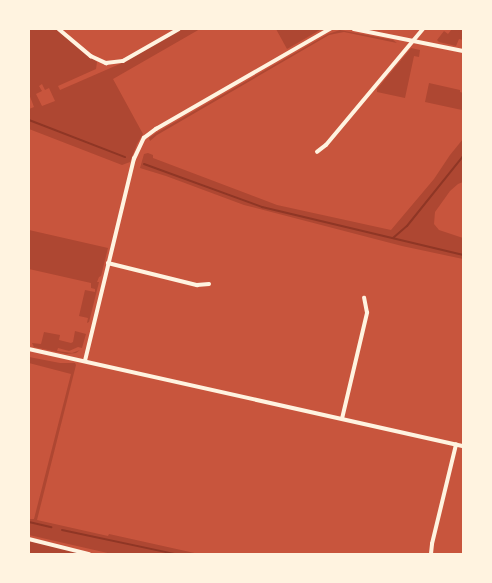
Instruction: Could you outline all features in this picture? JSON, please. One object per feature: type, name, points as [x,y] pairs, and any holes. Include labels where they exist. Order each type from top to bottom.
[{"type":"street","points":[[59,29],[99,61],[114,63],[123,61],[179,29]]},
{"type":"street","points":[[85,361],[134,159],[144,138],[156,129],[330,29]]},
{"type":"street","points":[[354,29],[463,51]]},
{"type":"street","points":[[317,152],[326,145],[423,29]]},
{"type":"street","points":[[108,263],[197,285],[209,284]]},
{"type":"street","points":[[342,419],[366,313],[364,298]]},
{"type":"street","points":[[29,349],[463,446]]},
{"type":"street","points":[[432,554],[432,544],[456,445]]},
{"type":"street","points":[[29,539],[89,554]]},
{"type":"shaded area","points":[[29,29],[55,29],[97,62],[96,69],[58,86],[60,90],[122,63],[181,29],[200,29],[113,79],[143,134],[137,144],[130,162],[122,165],[29,129],[29,109],[34,107],[29,94]],"holes":[[[42,84],[45,90],[49,88],[55,101],[42,106],[36,94],[42,91],[39,86]]]},
{"type":"shaded area","points":[[276,29],[315,29],[320,30],[287,49]]},
{"type":"shaded area","points":[[452,29],[463,29],[463,40],[459,39],[456,46],[439,42],[437,40],[444,31],[448,34]]},
{"type":"shaded area","points":[[340,30],[393,40],[397,43],[344,32],[329,35],[157,135],[150,141],[149,138],[156,133],[328,34]]},
{"type":"shaded area","points":[[411,48],[420,50],[419,57],[414,56],[405,98],[377,92],[377,89]]},
{"type":"shaded area","points":[[429,83],[460,90],[460,92],[463,93],[462,110],[425,102]]},
{"type":"shaded area","points":[[463,139],[463,182],[458,184],[450,191],[435,212],[434,224],[439,230],[463,238],[463,259],[402,246],[244,205],[140,168],[144,154],[148,153],[153,155],[153,158],[277,205],[391,230],[434,179]]},
{"type":"shaded area","points":[[29,230],[108,248],[101,276],[97,282],[99,282],[89,322],[87,323],[88,318],[79,316],[85,290],[95,292],[95,289],[91,288],[91,283],[29,269]]},
{"type":"shaded area","points":[[75,331],[86,334],[82,348],[78,347],[69,351],[58,348],[57,351],[72,353],[80,350],[76,353],[67,354],[34,347],[32,343],[41,344],[44,332],[60,335],[59,340],[71,343],[73,342]]},
{"type":"shaded area","points":[[29,357],[60,363],[75,363],[76,365],[37,520],[199,554],[112,554],[29,535],[29,519],[34,519],[71,374],[29,363]]},
{"type":"shaded area","points":[[29,541],[77,552],[75,554],[29,554]]},
{"type":"waterway","points":[[29,120],[125,157]]},
{"type":"waterway","points":[[393,238],[407,226],[463,156]]},
{"type":"waterway","points":[[144,164],[262,207],[463,255]]},
{"type":"waterway","points":[[29,522],[51,527]]},
{"type":"waterway","points":[[62,530],[175,554]]}]
